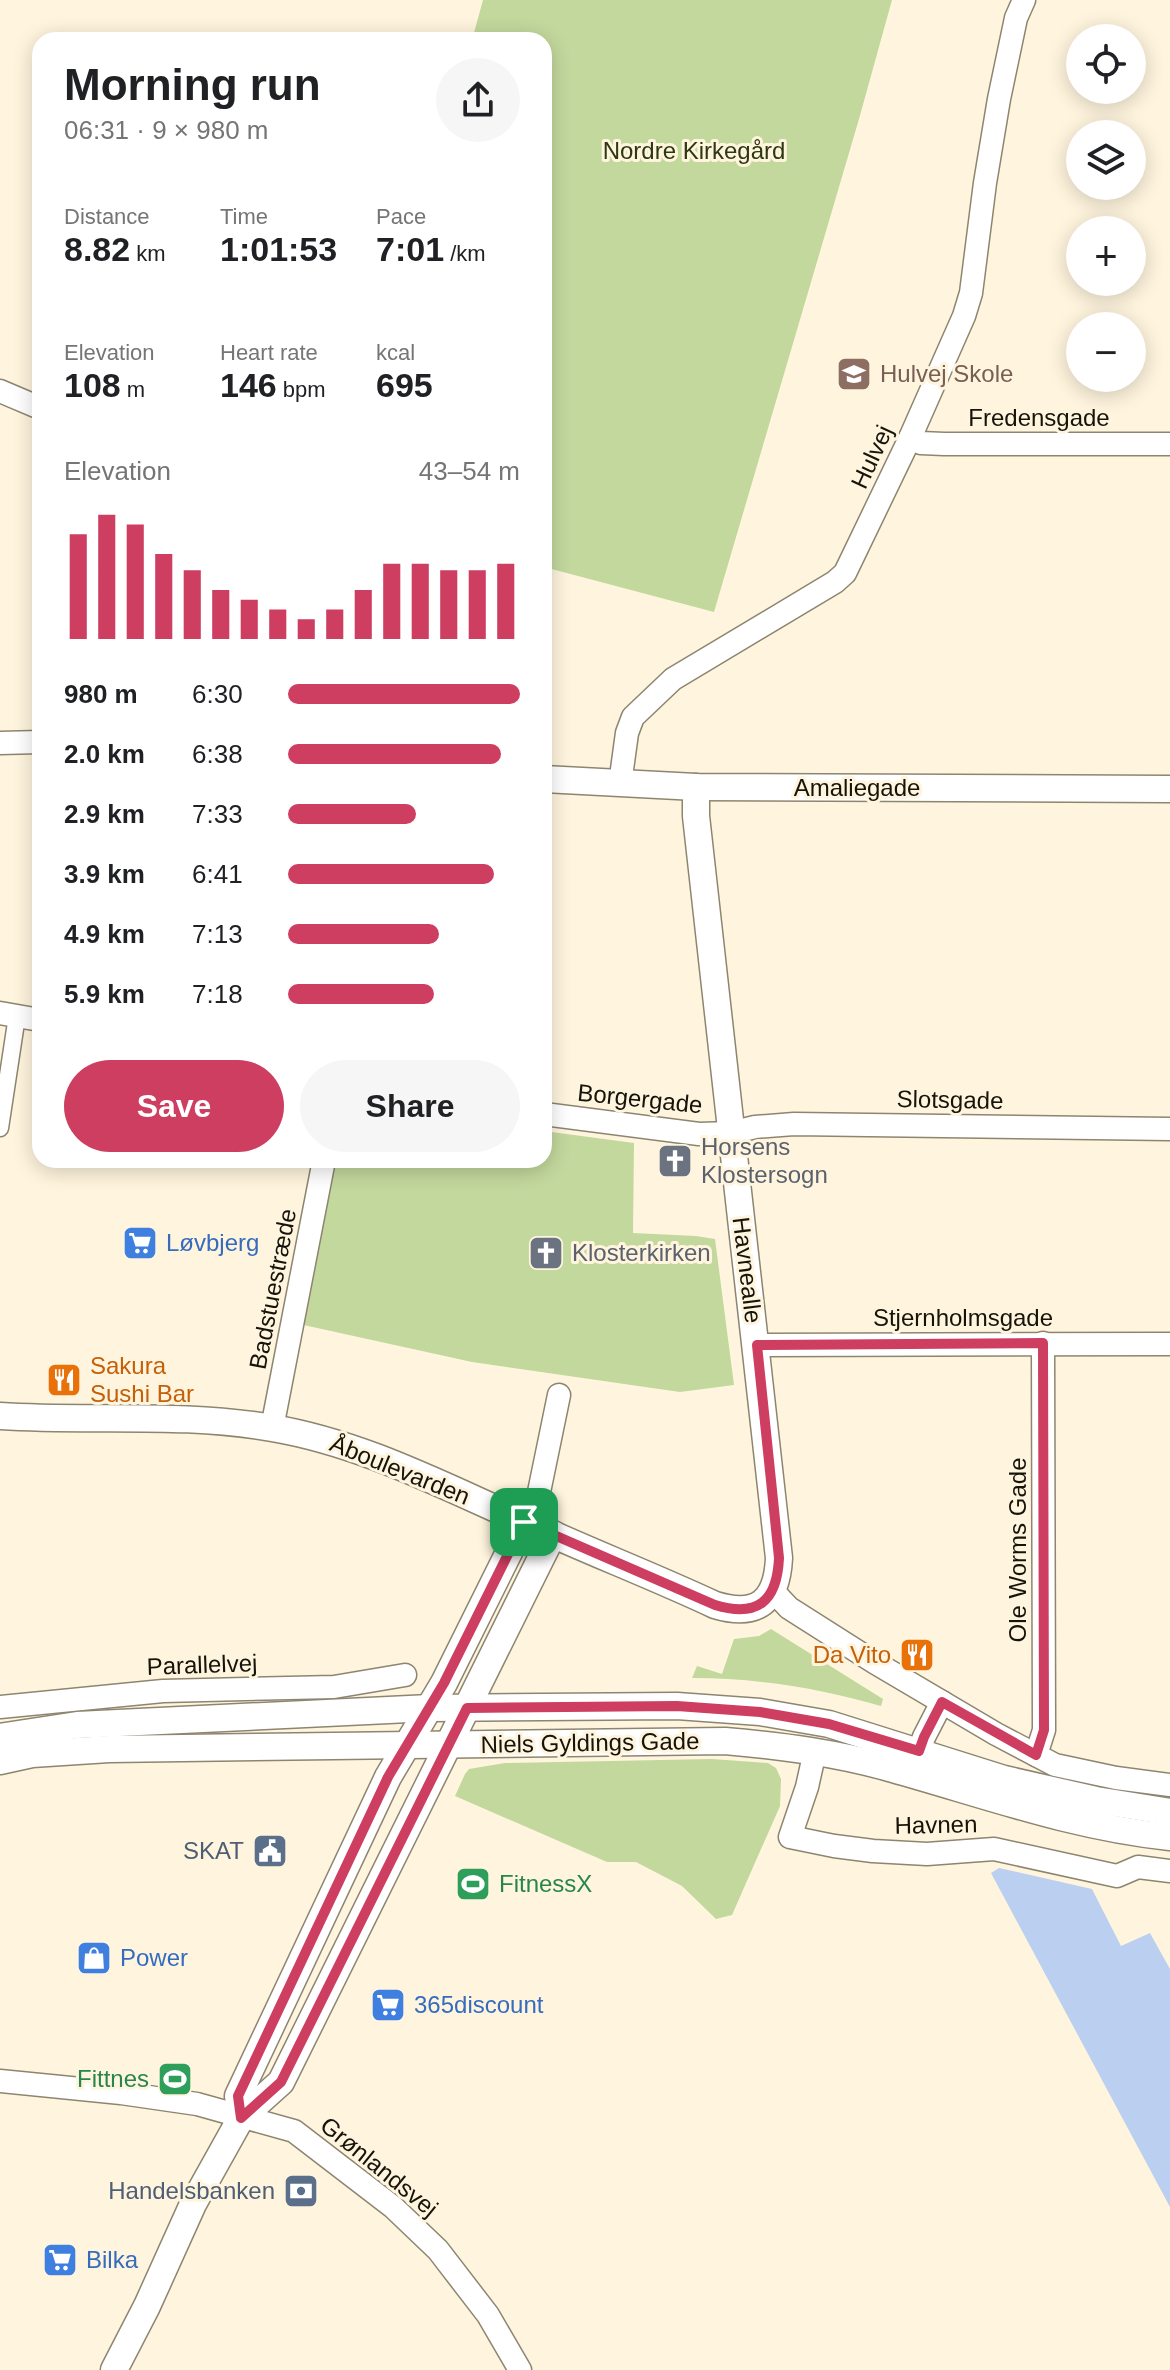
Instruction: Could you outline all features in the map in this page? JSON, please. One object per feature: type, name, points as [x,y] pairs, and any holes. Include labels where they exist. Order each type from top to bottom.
[{"type":"street","name":"Hulvej","points":[[620,784],[627,733],[633,717],[673,679],[835,582],[845,573],[964,316],[971,293],[999,99],[1016,18],[1024,0]]},
{"type":"street","points":[[0,391],[32,405]]},
{"type":"street","name":"Fredensgade","points":[[910,438],[921,443],[944,444],[1170,444]]},
{"type":"street","points":[[0,743],[32,742]]},
{"type":"street","name":"Amaliegade","points":[[552,780],[696,787],[1170,789]]},
{"type":"street","name":"Havnealle","points":[[696,787],[696,816],[779,1558],[773,1591]]},
{"type":"street","points":[[0,1128],[8,1014],[32,1018]]},
{"type":"street","name":"Borgergade","points":[[552,1115],[699,1134],[731,1133]]},
{"type":"street","name":"Slotsgade","points":[[731,1133],[755,1127],[794,1124],[1170,1129]]},
{"type":"street","name":"Badstuestræde","points":[[272,1428],[322,1168]]},
{"type":"street","name":"Ole Worms Gade","points":[[1036,1755],[1044,1730],[1043,1343]]},
{"type":"street","name":"Stjernholmsgade","points":[[757,1345],[1170,1344]]},
{"type":"street","points":[[241,2118],[238,2096],[388,1777],[430,1708],[539,1492],[559,1395]]},
{"type":"street","name":"Åboulevarden","points":[[0,1416],[175,1417],[272,1428],[318,1437],[370,1453],[731,1609],[746,1610],[761,1605],[773,1591]]},
{"type":"street","points":[[114,2370],[193,2204],[241,2118],[281,2082],[553,1534]]},
{"type":"street","points":[[773,1591],[789,1608],[942,1702],[1055,1765],[1170,1785]]},
{"type":"street","name":"Parallelvej","points":[[0,1707],[163,1691],[334,1687],[405,1675]]},
{"type":"street","points":[[919,1751],[942,1702]]},
{"type":"street","name":"Niels Gyldings Gade","points":[[0,1737],[77,1725],[430,1708],[677,1706],[760,1712],[829,1724],[1030,1785],[1170,1812]]},
{"type":"street","name":"Niels Gyldings Gade","points":[[0,1761],[32,1754],[84,1750],[725,1741],[815,1751],[891,1768],[987,1798],[1096,1826],[1170,1837]]},
{"type":"street","name":"Havnen","points":[[815,1751],[790,1837],[873,1851],[927,1854],[994,1849],[1117,1876],[1138,1867],[1170,1871]]},
{"type":"street","name":"Grønlandsvej","points":[[0,2081],[197,2104],[294,2131],[393,2207],[438,2250],[488,2315],[520,2370]]},
{"type":"green space","name":"Nordre Kirkegård","points":[[483,0],[892,0],[714,612],[552,569],[552,32],[474,32]]},
{"type":"green space","points":[[552,1132],[634,1143],[633,1233],[715,1239],[734,1385],[680,1392],[472,1362],[299,1324],[328,1168],[552,1168]]},
{"type":"green space","points":[[771,1629],[883,1699],[881,1706],[788,1685],[692,1678],[697,1666],[722,1674],[734,1639],[759,1636]]},
{"type":"green space","points":[[712,1759],[768,1763],[776,1768],[781,1779],[780,1806],[732,1915],[716,1919],[682,1886],[636,1862],[607,1862],[455,1796],[469,1769],[505,1763]]},
{"type":"water","points":[[999,1868],[1092,1889],[1121,1946],[1150,1933],[1170,1969],[1170,2207],[991,1873]]},
{"type":"place","name":"Hulvej Skole","points":[[854,374]]},
{"type":"place","name":"Horsens Klostersogn","points":[[675,1161]]},
{"type":"place","name":"Løvbjerg","points":[[140,1243]]},
{"type":"place","name":"Klosterkirken","points":[[546,1253]]},
{"type":"place","name":"Sakura Sushi Bar","points":[[64,1380]]},
{"type":"place","name":"Da Vito","points":[[917,1655]]},
{"type":"place","name":"SKAT","points":[[270,1851]]},
{"type":"place","name":"FitnessX","points":[[473,1884]]},
{"type":"place","name":"Power","points":[[94,1958]]},
{"type":"place","name":"365discount","points":[[388,2005]]},
{"type":"place","name":"Fittnes","points":[[175,2079]]},
{"type":"place","name":"Handelsbanken","points":[[301,2191]]},
{"type":"place","name":"Bilka","points":[[60,2260]]},
{"type":"route","points":[[1043,1343],[1045,1598],[1044,1730],[1041,1745],[1036,1755],[942,1702],[919,1751],[829,1724],[760,1712],[677,1706],[467,1708],[281,2082],[241,2118],[238,2096],[388,1777],[444,1683],[524,1522],[715,1605],[746,1610],[761,1605],[773,1591],[779,1558],[757,1345],[1043,1343]]}]
